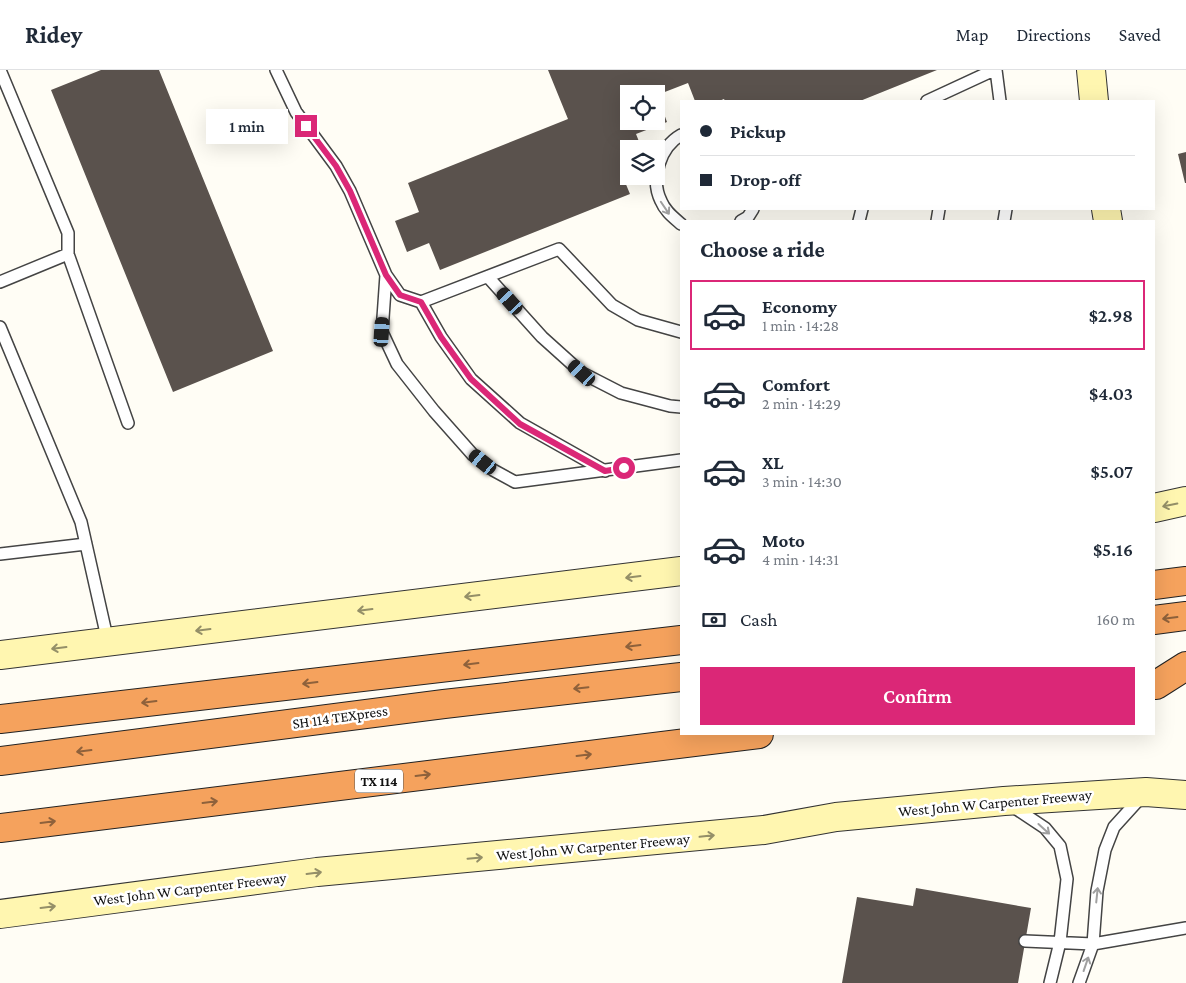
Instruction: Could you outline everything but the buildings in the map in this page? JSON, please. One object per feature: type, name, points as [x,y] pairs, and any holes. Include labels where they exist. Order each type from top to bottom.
[{"type":"highway","points":[[1155,585],[1186,581]]},
{"type":"highway","points":[[1155,620],[1186,616]]},
{"type":"highway","points":[[0,719],[680,640]]},
{"type":"highway","points":[[1155,685],[1186,666]]},
{"type":"highway","name":"SH 114 TEXpress","points":[[0,762],[444,704],[680,677]]},
{"type":"highway","points":[[1155,685],[1186,681]]},
{"type":"highway","points":[[0,743],[240,716],[444,704]]},
{"type":"highway","name":"TX 114","points":[[0,828],[751,735]]},
{"type":"main road","points":[[1091,70],[1094,100]]},
{"type":"main road","points":[[1155,508],[1186,501]]},
{"type":"main road","points":[[0,655],[680,571]]},
{"type":"main road","name":"West John W Carpenter Freeway","points":[[0,914],[317,872],[764,830],[836,817],[1004,801],[1146,792],[1186,795]]},
{"type":"lane","points":[[0,70],[68,233],[68,254],[128,423]]},
{"type":"lane","points":[[276,70],[296,112],[336,166],[350,191],[386,275],[400,295],[421,302],[559,249],[612,305],[638,320],[680,332]]},
{"type":"lane","points":[[931,100],[995,70],[1000,100]]},
{"type":"lane","points":[[680,136],[665,150],[658,165],[656,183],[660,200],[669,214],[680,223]]},
{"type":"lane","points":[[0,282],[68,254]]},
{"type":"lane","points":[[386,275],[382,332],[398,364],[434,411],[474,455],[493,470],[515,482],[680,460]]},
{"type":"lane","points":[[488,277],[542,337],[582,373],[621,393],[680,407]]},
{"type":"lane","points":[[421,302],[441,337],[471,379],[520,424],[605,471]]},
{"type":"lane","points":[[0,327],[81,522],[108,642]]},
{"type":"lane","points":[[0,554],[86,544]]},
{"type":"lane","points":[[1079,983],[1092,944],[1097,891],[1105,850],[1114,827],[1146,792]]},
{"type":"lane","points":[[1004,801],[1045,828],[1060,846],[1067,879],[1060,942],[1050,983]]},
{"type":"lane","points":[[1025,940],[1092,944],[1186,928]]},
{"type":"route","points":[[306,126],[336,166],[350,191],[386,275],[400,295],[421,302],[441,337],[471,379],[520,424],[605,471],[624,468]]}]
